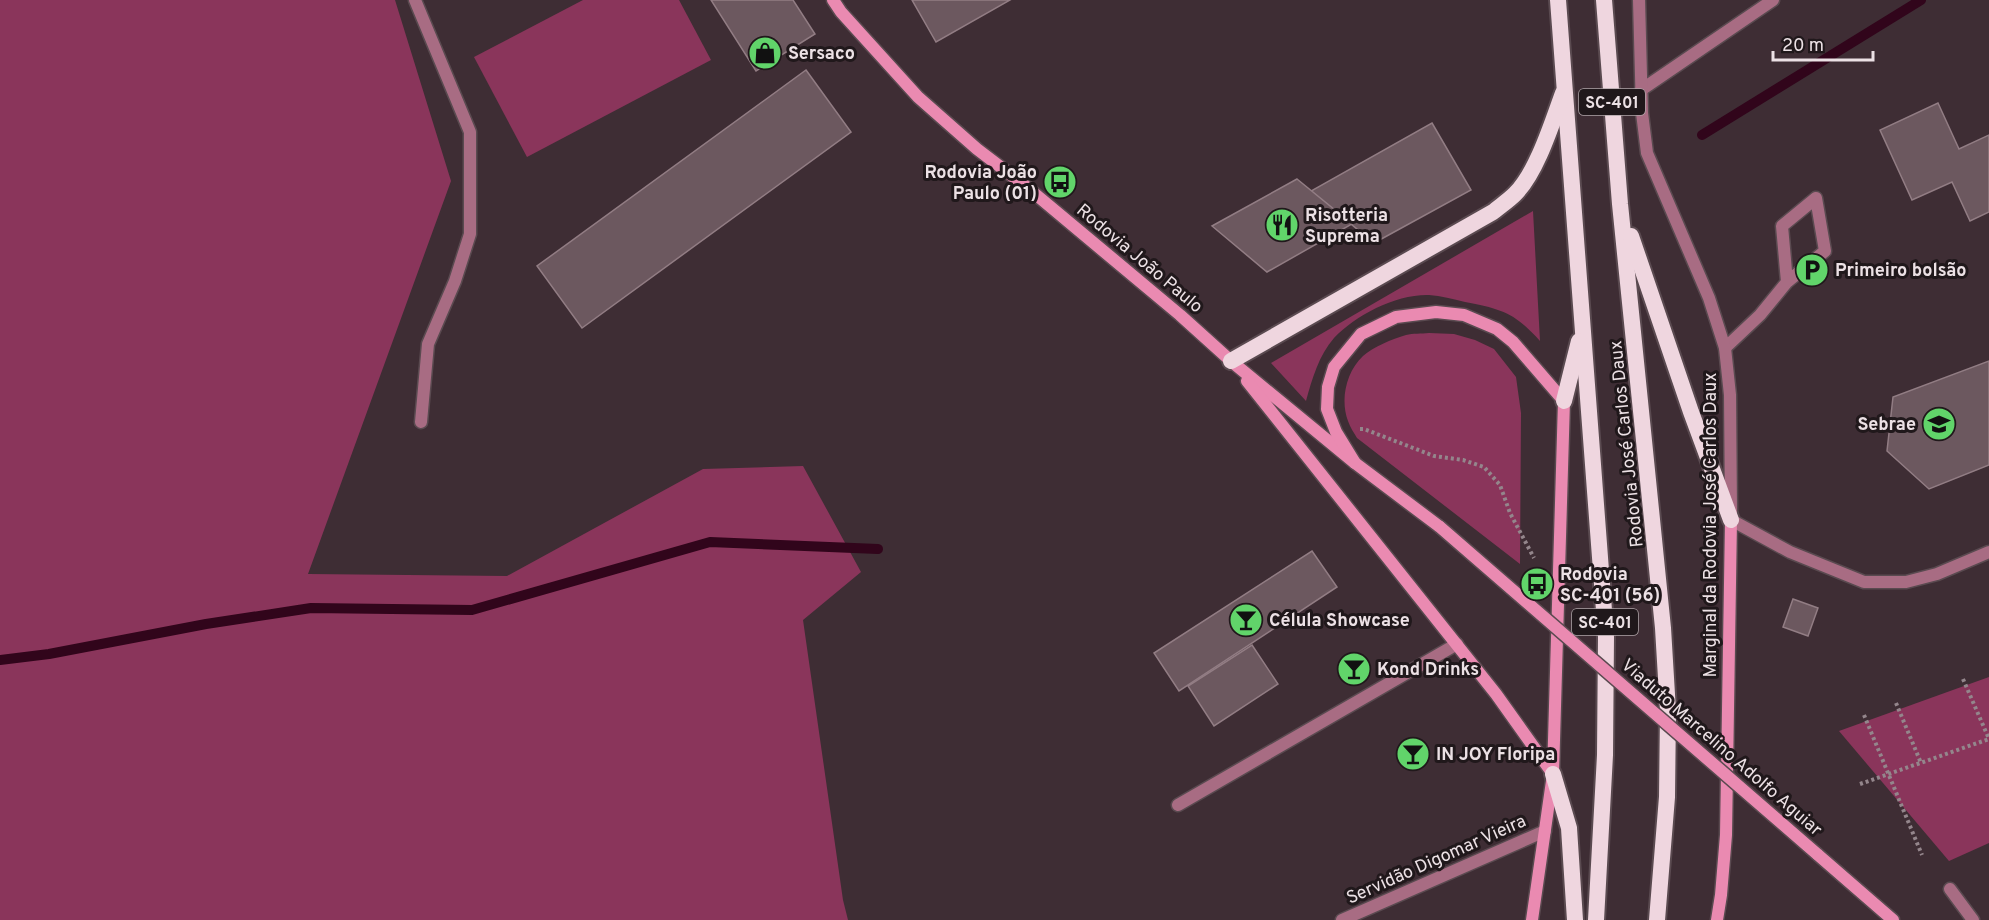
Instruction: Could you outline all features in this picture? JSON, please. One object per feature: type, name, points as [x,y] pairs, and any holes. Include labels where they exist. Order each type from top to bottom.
[{"type":"highway","name":"Rodovia José Carlos Daux","points":[[1558,0],[1606,637],[1605,755],[1596,920]]},
{"type":"highway","name":"Rodovia José Carlos Daux","points":[[1604,0],[1620,204],[1661,605],[1668,711],[1667,797],[1657,920]]},
{"type":"highway","points":[[1231,361],[1493,212],[1508,200],[1529,175],[1566,87]]},
{"type":"highway","points":[[1620,204],[1691,412],[1731,520]]},
{"type":"highway","points":[[1564,401],[1582,326]]},
{"type":"highway","points":[[1553,774],[1569,828],[1575,920]]},
{"type":"main road","name":"Rodovia João Paulo","points":[[833,0],[899,77],[933,111],[1147,287],[1231,361],[1355,463],[1440,527]]},
{"type":"main road","points":[[1355,463],[1336,432],[1328,409],[1328,387],[1334,367],[1361,334],[1396,317],[1436,312],[1464,315],[1497,329],[1513,342],[1564,401],[1553,774],[1532,920]]},
{"type":"main road","points":[[1231,361],[1496,694],[1553,774]]},
{"type":"main road","name":"Marginal da Rodovia José Carlos Daux","points":[[1717,920],[1725,835],[1731,520]]},
{"type":"main road","name":"Viaduto Marcelino Adolfo Aguiar","points":[[1440,527],[1893,920]]},
{"type":"street","points":[[415,0],[471,132],[470,234],[454,281],[428,344],[421,422]]},
{"type":"street","name":"Marginal da Rodovia José Carlos Daux","points":[[1639,0],[1642,113],[1647,153],[1709,298],[1725,348],[1730,394],[1731,520]]},
{"type":"street","points":[[1641,90],[1773,0]]},
{"type":"street","points":[[1725,348],[1760,315],[1787,282],[1825,251],[1816,198],[1782,226],[1787,282]]},
{"type":"street","points":[[1731,520],[1790,552],[1864,582],[1906,582],[1937,574],[1989,552]]},
{"type":"street","points":[[1178,805],[1457,644]]},
{"type":"street","name":"Servidão Digomar Vieira","points":[[1342,920],[1545,831]]},
{"type":"street","points":[[1950,889],[1973,920]]},
{"type":"path","points":[[1336,432],[1364,429],[1434,456],[1464,460],[1484,467],[1500,485],[1510,513],[1536,560]]},
{"type":"path","points":[[1860,784],[1989,740],[1963,679]]},
{"type":"path","points":[[1896,703],[1921,763]]},
{"type":"path","points":[[1864,715],[1922,855]]},
{"type":"shaded area","points":[[0,0],[395,0],[451,181],[308,574],[507,576],[703,469],[803,466],[861,572],[803,620],[843,900],[848,920],[0,920]]},
{"type":"shaded area","points":[[583,0],[679,0],[711,60],[527,157],[474,57]]},
{"type":"shaded area","points":[[1533,211],[1540,341],[1515,318],[1498,310],[1442,297],[1416,296],[1377,307],[1353,321],[1334,338],[1320,360],[1306,401],[1271,363]]},
{"type":"shaded area","points":[[1409,334],[1454,334],[1494,349],[1516,377],[1521,413],[1520,564],[1357,438],[1349,423],[1345,404],[1346,387],[1352,370],[1363,356],[1377,346]]},
{"type":"shaded area","points":[[1989,677],[1989,843],[1949,861],[1839,731]]},
{"type":"building","name":"Sersaco","points":[[711,0],[793,0],[815,34],[756,71]]},
{"type":"building","points":[[912,0],[1010,0],[936,42]]},
{"type":"building","points":[[806,70],[851,132],[582,328],[537,266]]},
{"type":"building","points":[[1938,103],[1959,149],[1989,135],[1989,212],[1970,221],[1952,182],[1912,200],[1880,130]]},
{"type":"building","points":[[1432,123],[1471,190],[1374,243],[1311,191]]},
{"type":"building","name":"Risotteria Suprema","points":[[1297,179],[1352,224],[1267,272],[1212,226]]},
{"type":"building","name":"Sebrae","points":[[1989,361],[1989,465],[1929,489],[1887,451],[1893,397]]},
{"type":"building","name":"Célula Showcase","points":[[1312,551],[1337,587],[1179,691],[1154,653]]},
{"type":"building","points":[[1793,599],[1818,608],[1808,636],[1783,627]]},
{"type":"building","points":[[1252,645],[1278,684],[1214,726],[1188,686]]},
{"type":"waterway","points":[[1702,135],[1921,0]]},
{"type":"waterway","points":[[0,660],[49,654],[206,624],[311,608],[472,610],[710,542],[878,549]]},
{"type":"place","name":"Sersaco","points":[[765,53]]},
{"type":"place","name":"Rodovia João Paulo (01)","points":[[1060,182]]},
{"type":"place","name":"Risotteria Suprema","points":[[1282,225]]},
{"type":"place","name":"Primeiro bolsão","points":[[1812,270]]},
{"type":"place","name":"Sebrae","points":[[1939,424]]},
{"type":"place","name":"Rodovia SC-401 (56)","points":[[1537,584]]},
{"type":"place","name":"Célula Showcase","points":[[1246,620]]},
{"type":"place","name":"Kond Drinks","points":[[1354,669]]},
{"type":"place","name":"IN JOY Floripa","points":[[1413,754]]}]
